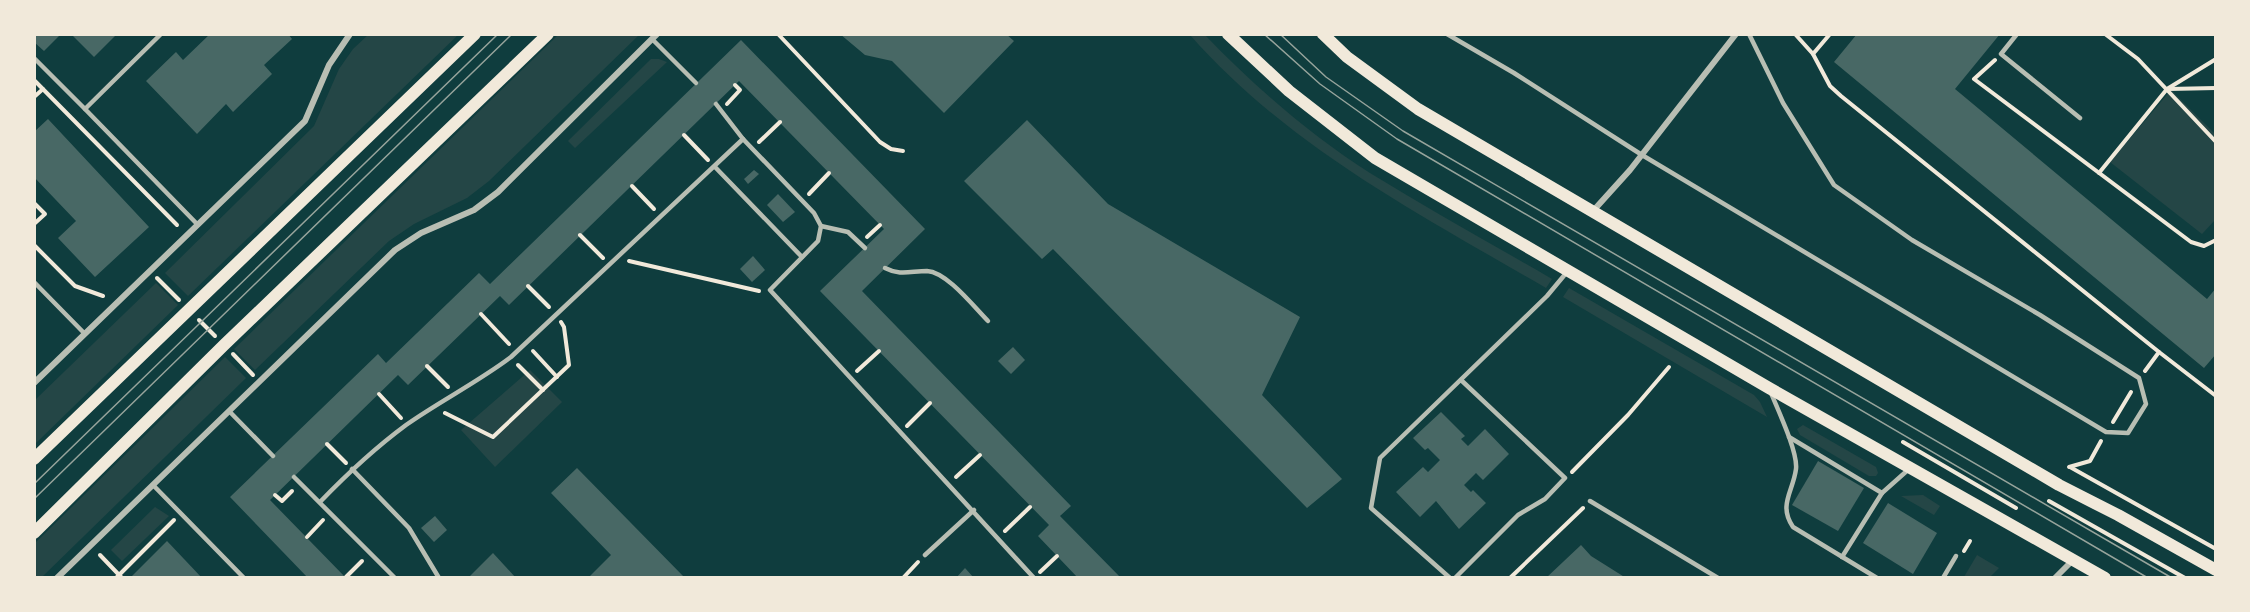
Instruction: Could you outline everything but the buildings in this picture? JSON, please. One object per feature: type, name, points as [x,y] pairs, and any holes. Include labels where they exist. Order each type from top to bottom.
[{"type":"main road","points":[[34,459],[475,34]]},
{"type":"main road","points":[[34,533],[224,345],[548,34]]},
{"type":"main road","points":[[1228,34],[1289,91],[1375,158],[1769,388],[2105,578]]},
{"type":"main road","points":[[1323,34],[1347,57],[1418,109],[2059,485],[2214,569]]},
{"type":"street","points":[[34,383],[305,121],[329,65],[350,34]]},
{"type":"street","points":[[1592,212],[1642,155],[1736,34]]},
{"type":"street","points":[[57,578],[395,250],[421,233],[474,210],[498,192],[655,37]]},
{"type":"street","points":[[2055,578],[2074,559]]},
{"type":"lane","points":[[85,109],[161,34]]},
{"type":"lane","points":[[1447,34],[1514,73],[1642,155],[2106,432],[2128,433],[2146,404],[2139,378],[2040,315],[1912,240],[1834,185],[1783,103],[1749,34]]},
{"type":"lane","points":[[2017,34],[2001,54],[2080,118]]},
{"type":"lane","points":[[655,37],[696,83]]},
{"type":"lane","points":[[34,58],[198,225]]},
{"type":"lane","points":[[716,104],[752,148],[814,213],[821,226],[818,241],[770,290],[1034,577]]},
{"type":"lane","points":[[320,502],[352,469],[407,424],[455,395],[517,352],[744,139]]},
{"type":"lane","points":[[715,167],[802,257]]},
{"type":"lane","points":[[821,226],[848,232],[863,245]]},
{"type":"lane","points":[[885,268],[895,274],[928,271],[944,277],[988,321]]},
{"type":"lane","points":[[1450,578],[1371,508],[1380,458],[1555,288],[1568,269]]},
{"type":"lane","points":[[34,282],[85,334]]},
{"type":"lane","points":[[1455,578],[1518,515],[1545,499],[1565,478],[1461,380]]},
{"type":"lane","points":[[1769,388],[1789,437],[1797,467],[1786,504],[1786,517],[1793,527],[1877,578]]},
{"type":"lane","points":[[229,411],[273,456]]},
{"type":"lane","points":[[1789,437],[1882,493]]},
{"type":"lane","points":[[1842,557],[1882,493],[1910,467]]},
{"type":"lane","points":[[352,469],[409,528],[439,578]]},
{"type":"lane","points":[[294,477],[395,578]]},
{"type":"lane","points":[[153,485],[244,578]]},
{"type":"lane","points":[[1590,501],[1718,578]]},
{"type":"lane","points":[[926,555],[974,510]]},
{"type":"lane","points":[[1943,578],[1956,556]]},
{"type":"path","points":[[778,34],[880,142],[891,149],[903,151]]},
{"type":"path","points":[[1795,34],[1813,54],[1830,86],[1841,96],[2158,352],[2216,396]]},
{"type":"path","points":[[1813,54],[1830,34]]},
{"type":"path","points":[[2105,34],[2138,59],[2216,142]]},
{"type":"path","points":[[2001,54],[1974,79],[2191,242],[2204,246],[2216,240]]},
{"type":"path","points":[[2098,173],[2167,88],[2216,59]]},
{"type":"path","points":[[34,80],[177,225]]},
{"type":"path","points":[[721,109],[740,90],[735,85]]},
{"type":"path","points":[[2167,88],[2216,88]]},
{"type":"path","points":[[34,98],[43,89]]},
{"type":"path","points":[[752,148],[780,122]]},
{"type":"path","points":[[684,135],[715,167]]},
{"type":"path","points":[[802,201],[830,173]]},
{"type":"path","points":[[632,186],[662,217]]},
{"type":"path","points":[[34,203],[45,214],[34,224]]},
{"type":"path","points":[[863,245],[880,225]]},
{"type":"path","points":[[580,235],[610,265]]},
{"type":"path","points":[[34,245],[75,286],[103,296]]},
{"type":"path","points":[[644,264],[759,291],[770,290]]},
{"type":"path","points":[[151,271],[260,381]]},
{"type":"path","points":[[438,406],[446,413],[493,437],[569,365],[564,327],[556,315],[528,286]]},
{"type":"path","points":[[481,314],[517,352]]},
{"type":"path","points":[[526,344],[556,377]]},
{"type":"path","points":[[850,377],[879,351]]},
{"type":"path","points":[[2158,352],[2139,378],[2090,461],[2069,467],[2216,549]]},
{"type":"path","points":[[511,357],[543,390]]},
{"type":"path","points":[[427,366],[455,395]]},
{"type":"path","points":[[1565,478],[1629,415],[1669,367]]},
{"type":"path","points":[[379,394],[407,424]]},
{"type":"path","points":[[901,432],[930,403]]},
{"type":"path","points":[[1902,442],[2023,512]]},
{"type":"path","points":[[327,444],[352,469]]},
{"type":"path","points":[[949,484],[980,455]]},
{"type":"path","points":[[276,495],[282,501],[300,482]]},
{"type":"path","points":[[1510,578],[1590,501]]},
{"type":"path","points":[[2049,501],[2185,578]]},
{"type":"path","points":[[998,537],[1030,507]]},
{"type":"path","points":[[100,555],[119,576],[181,513]]},
{"type":"path","points":[[307,537],[331,513]]},
{"type":"path","points":[[346,577],[370,552]]},
{"type":"path","points":[[903,578],[926,555]]},
{"type":"path","points":[[1034,577],[1057,556]]},
{"type":"shaded area","points":[[369,34],[458,35],[188,296],[165,273],[314,126],[339,69],[353,49]]},
{"type":"shaded area","points":[[559,34],[639,35],[489,181],[467,198],[414,224],[389,241],[255,370],[234,349]]},
{"type":"shaded area","points":[[1190,35],[1205,35],[1283,109],[1326,143],[1370,173],[1552,279],[1546,288],[1404,205],[1313,145],[1229,75]]},
{"type":"shaded area","points":[[651,59],[667,62],[575,148],[568,141]]},
{"type":"shaded area","points":[[2171,90],[2215,134],[2215,220],[2202,234],[2110,162]]},
{"type":"shaded area","points":[[156,283],[178,305],[35,444],[35,400]]},
{"type":"shaded area","points":[[1569,288],[1754,395],[1767,417],[1563,297]]},
{"type":"shaded area","points":[[225,357],[246,378],[42,577],[35,577],[35,543]]},
{"type":"shaded area","points":[[530,370],[562,402],[495,467],[461,430]]},
{"type":"shaded area","points":[[1803,425],[1876,467],[1878,473],[1876,476],[1869,476],[1800,435],[1797,429]]},
{"type":"shaded area","points":[[1923,495],[1940,506],[1934,515],[1901,496]]},
{"type":"shaded area","points":[[155,507],[169,516],[122,561],[111,550]]},
{"type":"shaded area","points":[[1977,555],[1999,568],[1990,577],[1964,577]]},
{"type":"tram line","points":[[34,484],[498,34]]},
{"type":"tram line","points":[[34,499],[512,34]]},
{"type":"tram line","points":[[1264,34],[1320,84],[1397,139],[2148,578]]},
{"type":"tram line","points":[[1280,34],[1326,77],[1403,131],[2172,578]]}]
